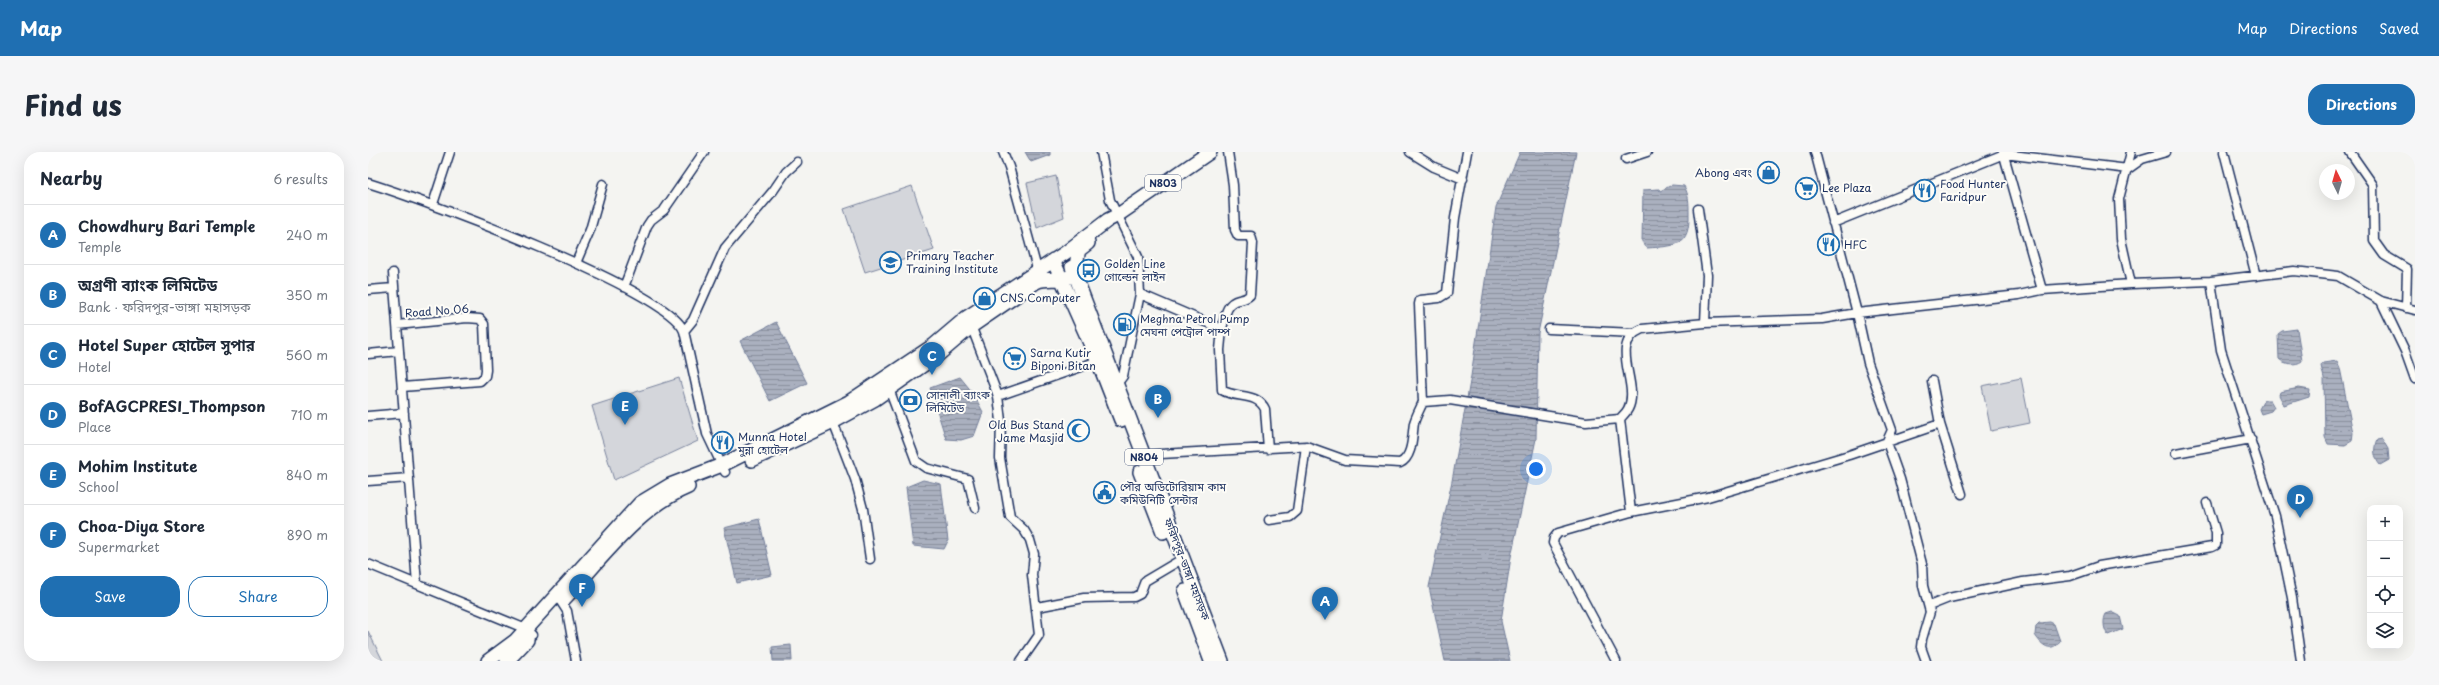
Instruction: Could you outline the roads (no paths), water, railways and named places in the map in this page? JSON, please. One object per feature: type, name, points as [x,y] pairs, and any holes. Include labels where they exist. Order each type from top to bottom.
[{"type":"highway","name":"N803","points":[[507,661],[529,632],[640,503],[670,485],[723,469],[834,422],[889,389],[939,354],[969,322],[1037,269],[1065,253],[1108,220],[1118,215],[1203,154]]},
{"type":"highway","name":"N803","points":[[723,469],[849,402],[969,322],[1036,282],[1045,279],[1068,276],[1079,250],[1113,225],[1118,215]]},
{"type":"highway","name":"ফরিদপুর-ভাঙ্গা মহাসড়ক","points":[[1065,253],[1069,258],[1068,276]]},
{"type":"highway","name":"ফরিদপুর-ভাঙ্গা মহাসড়ক","points":[[1053,260],[1068,276],[1093,337],[1117,384],[1139,456]]},
{"type":"highway","name":"ফরিদপুর-ভাঙ্গা মহাসড়ক","points":[[1093,337],[1098,361],[1139,456],[1179,562],[1211,661]]},
{"type":"highway","name":"ফরিদপুর-ভাঙ্গা মহাসড়ক","points":[[1179,562],[1222,661]]},
{"type":"highway","name":"N803","points":[[488,661],[529,632]]},
{"type":"street","points":[[433,204],[450,152]]},
{"type":"street","points":[[624,287],[647,226],[651,220],[664,210],[704,152]]},
{"type":"street","points":[[1003,152],[1010,167],[1037,269]]},
{"type":"street","points":[[1101,152],[1110,200],[1138,257],[1140,294],[1123,376],[1117,384]]},
{"type":"street","points":[[1228,152],[1233,185],[1235,230],[1238,236],[1251,236],[1253,243],[1250,295],[1247,298],[1238,300],[1228,307],[1222,329],[1220,350],[1222,390],[1230,394],[1258,399],[1262,403],[1265,409],[1268,449]]},
{"type":"street","points":[[1410,152],[1434,167],[1463,179]]},
{"type":"street","points":[[1139,456],[1306,446],[1345,460],[1400,463],[1406,461],[1409,455],[1415,421],[1423,402],[1419,304],[1420,300],[1439,298],[1446,293],[1455,218],[1463,179],[1466,152]]},
{"type":"street","points":[[1626,159],[1647,152]]},
{"type":"street","points":[[1815,152],[1857,313],[1866,356],[1892,430],[1888,441],[1922,564],[1923,586],[1930,612],[1922,647],[1926,661]]},
{"type":"street","points":[[2131,152],[2128,170],[2119,199],[2121,239],[2131,284]]},
{"type":"street","points":[[1833,223],[2003,153],[2128,170],[2142,159],[2166,152]]},
{"type":"street","points":[[2224,152],[2256,276]]},
{"type":"street","points":[[2350,152],[2373,184],[2374,241],[2384,255],[2407,269],[2406,308]]},
{"type":"street","points":[[2003,153],[2042,290]]},
{"type":"street","points":[[684,331],[693,320],[725,248],[773,191],[786,172],[797,162]]},
{"type":"street","points":[[368,183],[433,204],[576,263],[624,287],[678,319],[684,331],[707,434],[723,469]]},
{"type":"street","points":[[576,263],[590,230],[603,184]]},
{"type":"street","points":[[1698,209],[1707,275],[1704,323]]},
{"type":"street","points":[[1631,512],[1620,419],[1628,409],[1630,398],[1626,347],[1628,338],[1642,329],[1704,323],[1822,319],[1857,313],[2011,296],[2042,290],[2131,284],[2211,281],[2294,271],[2338,276],[2381,300],[2415,310]]},
{"type":"street","points":[[392,272],[417,584]]},
{"type":"street","points":[[2211,281],[2221,350],[2275,516],[2292,598],[2301,661]]},
{"type":"street","points":[[368,290],[394,288]]},
{"type":"street","points":[[1140,294],[1222,329]]},
{"type":"street","points":[[2381,300],[2405,351],[2415,379]]},
{"type":"street","name":"Road No 06","points":[[397,325],[467,318],[480,319],[484,324],[485,376],[480,380],[402,387]]},
{"type":"street","points":[[969,322],[998,396],[1000,458],[1010,517],[1024,530],[1030,540],[1034,554],[1032,575],[1037,607],[1039,635],[1021,661]]},
{"type":"street","points":[[1549,329],[1634,333]]},
{"type":"street","points":[[368,354],[399,351]]},
{"type":"street","points":[[998,396],[1098,361]]},
{"type":"street","points":[[1932,381],[1940,424],[1962,494]]},
{"type":"street","points":[[889,389],[916,461],[926,468],[968,479],[975,508]]},
{"type":"street","points":[[1423,402],[1450,400],[1586,422],[1620,419]]},
{"type":"street","points":[[368,416],[404,413]]},
{"type":"street","points":[[834,422],[854,479],[862,510],[870,559]]},
{"type":"street","points":[[1616,661],[1553,543],[1554,538],[1558,534],[1631,512],[1708,497],[1940,424]]},
{"type":"street","points":[[2176,453],[2251,439]]},
{"type":"street","points":[[1269,520],[1290,518],[1297,511],[1306,446]]},
{"type":"street","points":[[368,481],[409,478]]},
{"type":"street","points":[[1929,606],[1949,598],[2023,582],[2070,576],[2099,566],[2212,547],[2216,545],[2216,533],[2207,502]]},
{"type":"street","points":[[1037,607],[1084,598],[1134,597],[1140,594],[1145,581],[1179,562]]},
{"type":"street","points":[[368,564],[529,632]]},
{"type":"street","points":[[559,598],[567,611],[576,661]]},
{"type":"water","points":[[1025,152],[1050,152],[1050,155],[1031,162]]},
{"type":"water","points":[[1520,152],[1576,152],[1538,333],[1536,439],[1511,557],[1501,621],[1510,661],[1445,661],[1429,587],[1452,481],[1471,376],[1496,207]]},
{"type":"water","points":[[1672,185],[1684,186],[1687,193],[1689,202],[1689,224],[1687,233],[1684,238],[1673,245],[1647,248],[1642,242],[1643,190],[1659,189],[1660,191]]},
{"type":"water","points":[[776,322],[807,383],[770,401],[740,341]]},
{"type":"water","points":[[2297,329],[2302,361],[2297,364],[2290,364],[2279,359],[2278,334],[2282,331]]},
{"type":"water","points":[[2337,361],[2340,368],[2353,433],[2352,441],[2345,445],[2328,444],[2325,437],[2324,378],[2321,366],[2323,363]]},
{"type":"water","points":[[960,377],[973,393],[983,412],[974,436],[961,440],[946,439],[930,388]]},
{"type":"water","points":[[2299,388],[2310,390],[2309,397],[2284,405],[2279,395],[2280,392]]},
{"type":"water","points":[[2264,400],[2270,400],[2274,407],[2271,411],[2261,414],[2259,409]]},
{"type":"water","points":[[2382,439],[2388,449],[2389,460],[2380,465],[2375,456],[2375,450],[2377,440]]},
{"type":"water","points":[[923,480],[941,484],[948,541],[944,549],[913,546],[906,487]]},
{"type":"water","points":[[759,519],[772,575],[737,583],[724,528]]},
{"type":"water","points":[[2112,612],[2120,616],[2123,629],[2108,635],[2104,627],[2104,619],[2106,614]]},
{"type":"water","points":[[2050,622],[2054,624],[2060,641],[2053,647],[2047,647],[2035,635],[2036,626],[2039,623]]},
{"type":"water","points":[[791,645],[792,661],[773,661],[772,647]]},
{"type":"place","name":"Abong এবং","points":[[1768,173]]},
{"type":"place","name":"Lee Plaza","points":[[1806,188]]},
{"type":"place","name":"Food Hunter Faridpur","points":[[1925,190]]},
{"type":"place","name":"HFC","points":[[1828,245]]},
{"type":"place","name":"Primary Teacher Training Institute","points":[[891,262]]},
{"type":"place","name":"Golden Line গোল্ডেন লাইন","points":[[1089,270]]},
{"type":"place","name":"CNS Computer","points":[[985,298]]},
{"type":"place","name":"Meghna Petrol Pump মেঘনা পেট্রোল পাম্প","points":[[1124,325]]},
{"type":"place","name":"Sarna Kutir Biponi Bitan","points":[[1015,359]]},
{"type":"place","name":"Hotel Super হোটেল সুপার","points":[[932,375]]},
{"type":"place","name":"সোনালী ব্যাংক লিমিটেড","points":[[910,401]]},
{"type":"place","name":"অগ্রণী ব্যাংক লিমিটেড","points":[[1158,418]]},
{"type":"place","name":"Mohim Institute","points":[[625,425]]},
{"type":"place","name":"Old Bus Stand Jame Masjid","points":[[1079,431]]},
{"type":"place","name":"Munna Hotel মুন্না হোটেল","points":[[722,443]]},
{"type":"place","name":"পৌর অডিটোরিয়াম কাম কমিউনিটি সেন্টার","points":[[1105,493]]},
{"type":"place","name":"BofAGCPRESI_Thompson","points":[[2300,518]]},
{"type":"place","name":"Choa-Diya Store","points":[[582,607]]},
{"type":"place","name":"Chowdhury Bari Temple","points":[[1325,620]]}]
